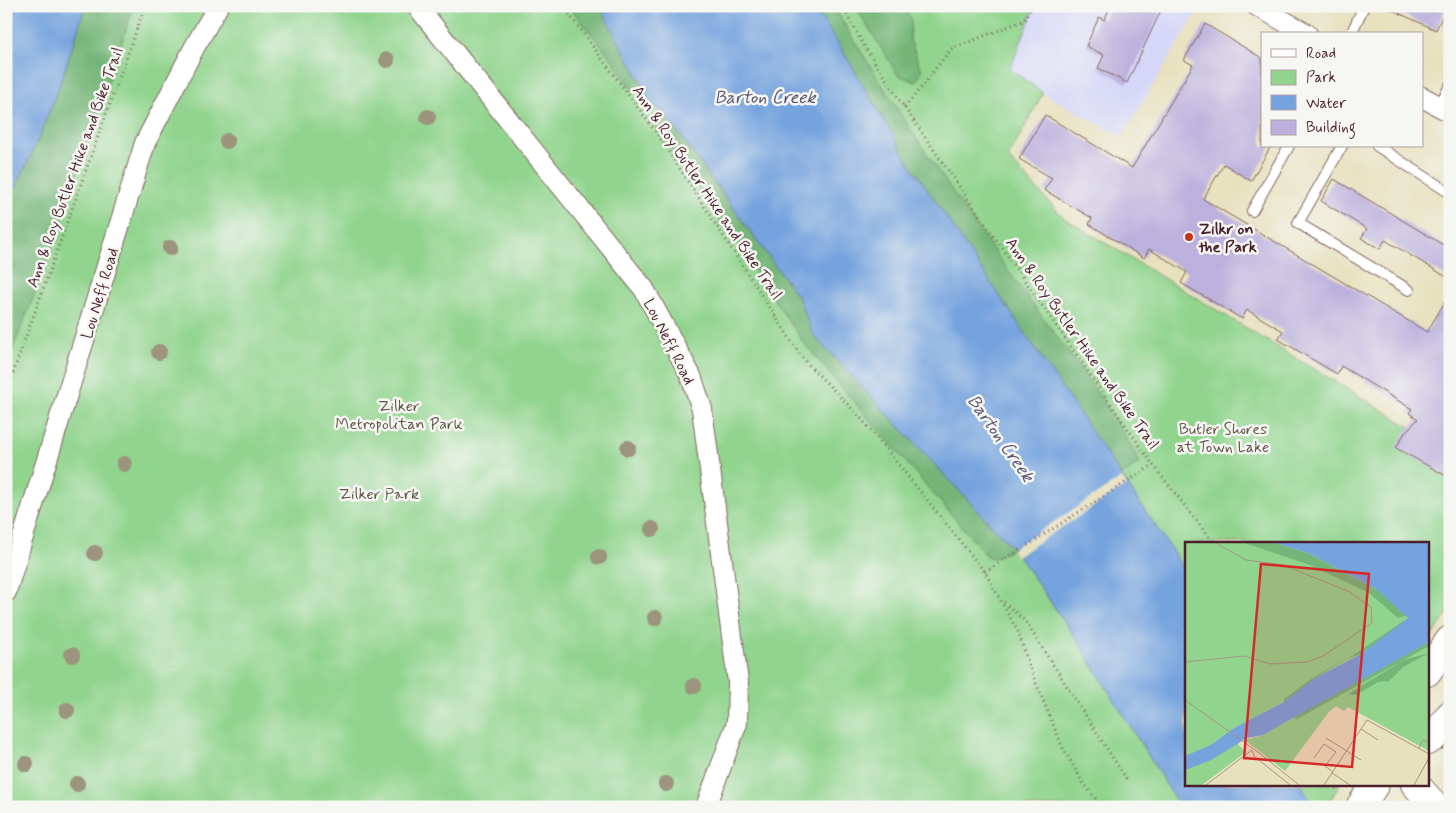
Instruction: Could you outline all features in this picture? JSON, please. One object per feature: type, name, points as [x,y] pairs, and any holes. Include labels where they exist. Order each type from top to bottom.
[{"type":"main road","points":[[1428,671],[1450,640]]},
{"type":"main road","points":[[1428,741],[1434,738],[1450,715]]},
{"type":"main road","points":[[1417,786],[1436,807]]},
{"type":"street","name":"Lou Neff Road","points":[[6,592],[145,143],[218,6]]},
{"type":"street","name":"Lou Neff Road","points":[[417,6],[644,289],[690,376],[702,409],[738,682],[737,723],[706,807]]},
{"type":"street","points":[[1257,6],[1303,32]]},
{"type":"lane","points":[[1352,32],[1364,6]]},
{"type":"lane","points":[[1437,105],[1450,86]]},
{"type":"lane","points":[[1252,211],[1288,148]]},
{"type":"lane","points":[[1341,148],[1298,223],[1409,290]]},
{"type":"lane","points":[[1380,148],[1450,193]]},
{"type":"path","name":"Ann & Roy Butler Hike and Bike Trail","points":[[6,392],[145,6]]},
{"type":"path","name":"Ann & Roy Butler Hike and Bike Trail","points":[[563,6],[656,132],[803,359],[860,417],[985,572],[1153,465],[904,107],[866,49],[842,6]]},
{"type":"path","points":[[904,107],[951,49],[1025,20],[1032,6]]},
{"type":"path","points":[[1153,465],[1213,542]]},
{"type":"path","points":[[985,572],[1018,632],[1031,671],[1062,746],[1101,807]]},
{"type":"path","points":[[1002,600],[1025,621],[1126,780]]},
{"type":"shaded area","points":[[1035,6],[1201,6],[1122,137],[1043,93],[1010,69]]},
{"type":"green space","name":"Zilker Metropolitan Park","points":[[85,6],[599,6],[643,85],[650,102],[669,120],[813,335],[1013,548],[1077,640],[1180,807],[6,807],[6,206],[19,182]]},
{"type":"green space","points":[[85,6],[134,6],[43,273],[6,366],[6,206],[51,108]]},
{"type":"green space","points":[[569,6],[599,6],[646,91],[642,95],[629,86],[614,62]]},
{"type":"green space","name":"Butler Shores at Town Lake","points":[[813,6],[1035,6],[1010,69],[1043,93],[1008,158],[1064,218],[1450,451],[1450,611],[1428,642],[1428,542],[1185,542],[1185,570],[909,162]]},
{"type":"green space","points":[[813,6],[832,6],[835,9],[876,76],[941,175],[1095,389],[1140,463],[1121,476],[909,162],[838,43]]},
{"type":"green space","points":[[855,6],[901,6],[911,18],[910,40],[922,71],[916,82],[898,75]]},
{"type":"green space","points":[[659,113],[669,120],[798,297],[813,335],[1013,548],[994,558],[988,557],[806,346],[655,125],[654,115]]},
{"type":"green space","points":[[1302,786],[1339,786],[1326,807],[1313,807]]},
{"type":"water","points":[[6,6],[85,6],[51,108],[6,206]]},
{"type":"water","name":"Barton Creek","points":[[599,6],[813,6],[838,43],[909,162],[1185,570],[1185,786],[1302,786],[1313,807],[1180,807],[1077,640],[1013,548],[813,335],[798,297],[669,120],[650,102],[643,85]]},
{"type":"pier","points":[[1122,478],[1127,485],[1016,557],[1012,549]]},
{"type":"building","points":[[1111,6],[1163,6],[1127,83],[1098,68],[1104,55],[1086,46],[1099,17],[1104,20]]},
{"type":"building","points":[[1383,6],[1447,6],[1436,30]]},
{"type":"building","name":"Zilkr on the Park","points":[[1205,24],[1261,57],[1261,148],[1270,148],[1251,181],[1224,164],[1203,199],[1427,332],[1450,293],[1450,478],[1396,448],[1406,431],[1418,419],[1409,413],[1412,409],[1341,366],[1337,374],[1278,339],[1283,331],[1247,310],[1242,319],[1181,283],[1187,272],[1149,249],[1144,258],[1089,224],[1092,218],[1044,190],[1052,178],[1019,159],[1045,115],[1132,168],[1193,65],[1184,60]]},
{"type":"building","points":[[1334,179],[1450,249],[1450,279],[1385,240],[1380,249],[1361,238],[1367,229],[1321,201]]},
{"type":"place","name":"Zilkr on the Park","points":[[1189,237]]},
{"type":"park label","name":"Zilker Park","points":[[379,493]]}]
